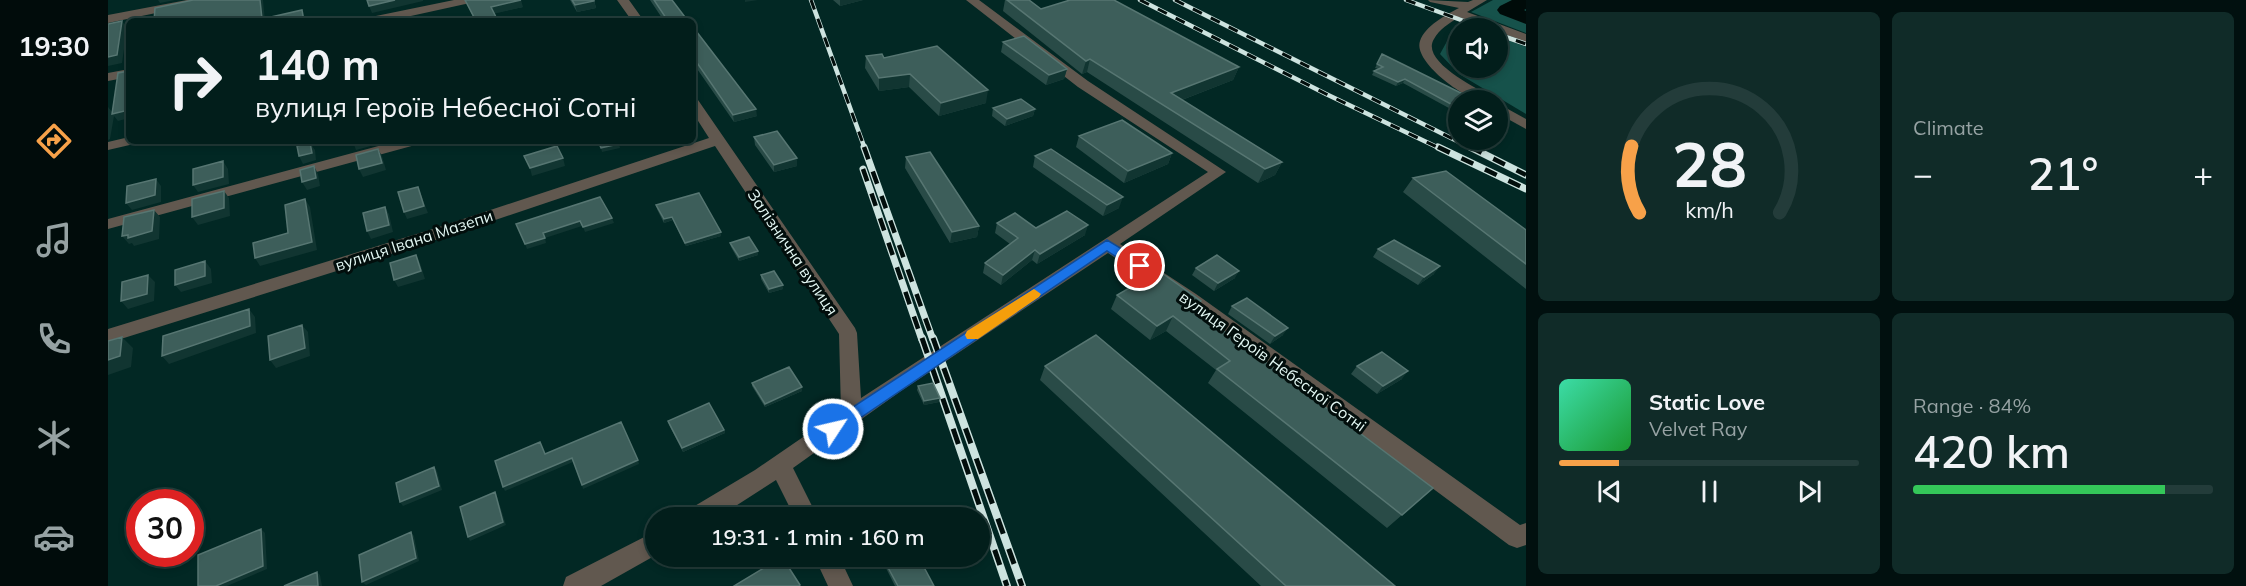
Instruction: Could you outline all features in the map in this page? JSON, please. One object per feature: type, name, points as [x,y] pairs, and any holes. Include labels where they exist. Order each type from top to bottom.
[{"type":"street","points":[[108,19],[204,0]]},
{"type":"street","points":[[385,18],[470,0]]},
{"type":"street","points":[[623,0],[635,18]]},
{"type":"street","points":[[713,507],[780,465],[1107,244],[1218,172],[1083,84],[972,0]]},
{"type":"street","points":[[1434,0],[1463,10],[1526,38]]},
{"type":"street","points":[[1471,90],[1434,67],[1424,56],[1422,46],[1434,29],[1481,0]]},
{"type":"street","points":[[108,77],[126,74]]},
{"type":"street","name":"Залізнична вулиця","points":[[696,107],[848,333],[851,416]]},
{"type":"street","points":[[1508,114],[1526,125]]},
{"type":"street","name":"вулиця Івана Мазепи","points":[[108,336],[442,232],[718,140]]},
{"type":"street","points":[[108,146],[126,142]]},
{"type":"street","points":[[108,224],[403,144]]},
{"type":"street","name":"вулиця Героїв Небесної Сотні","points":[[1107,244],[1190,299],[1523,539]]},
{"type":"street","points":[[780,465],[801,507]]},
{"type":"street","points":[[574,586],[614,567],[645,549]]},
{"type":"street","points":[[832,567],[841,586]]},
{"type":"green space","points":[[1493,0],[1526,0],[1526,33],[1508,26],[1508,18],[1487,18],[1471,12]]},
{"type":"green space","points":[[1448,39],[1448,62],[1440,54]]},
{"type":"green space","points":[[1508,40],[1526,47],[1526,114],[1508,103],[1508,90],[1486,90],[1466,78],[1508,78]]},
{"type":"building","points":[[193,0],[260,0],[262,18],[154,18],[155,8]]},
{"type":"building","points":[[367,0],[395,0],[369,6]]},
{"type":"building","points":[[465,0],[521,0],[491,7],[496,18],[474,18]]},
{"type":"building","points":[[572,0],[594,0],[594,1],[575,5]]},
{"type":"building","points":[[654,0],[672,0],[686,18],[666,18]]},
{"type":"building","points":[[1007,0],[1029,0],[1041,9],[1070,0],[1114,0],[1239,67],[1171,93],[1282,162],[1265,169],[1090,59],[1086,61]]},
{"type":"building","points":[[302,10],[303,18],[266,18]]},
{"type":"building","points":[[122,21],[117,55],[108,57],[108,24]]},
{"type":"building","points":[[696,31],[756,109],[733,115],[696,61]]},
{"type":"building","points":[[1024,36],[1067,69],[1049,75],[1003,42]]},
{"type":"building","points":[[937,46],[988,90],[941,103],[910,74],[879,78],[866,56],[882,54],[884,58]]},
{"type":"building","points":[[1382,54],[1455,90],[1448,90],[1448,103],[1405,79],[1398,82],[1374,71],[1383,67],[1377,64]]},
{"type":"building","points":[[126,72],[126,111],[112,114],[118,73]]},
{"type":"building","points":[[1021,99],[1035,109],[1007,119],[993,108]]},
{"type":"building","points":[[1122,120],[1172,153],[1128,171],[1079,136]]},
{"type":"building","points":[[777,131],[797,158],[774,165],[754,137]]},
{"type":"building","points":[[310,144],[312,153],[299,156],[297,146]]},
{"type":"building","points":[[599,144],[619,144],[601,148]]},
{"type":"building","points":[[557,146],[563,158],[530,168],[524,156]]},
{"type":"building","points":[[378,149],[382,163],[359,169],[356,155]]},
{"type":"building","points":[[1051,149],[1123,197],[1107,205],[1035,156]]},
{"type":"building","points":[[930,152],[979,226],[952,232],[906,157]]},
{"type":"building","points":[[223,161],[223,177],[193,185],[193,169]]},
{"type":"building","points":[[314,166],[316,178],[302,182],[300,170]]},
{"type":"building","points":[[1446,171],[1526,230],[1526,264],[1413,178]]},
{"type":"building","points":[[156,179],[155,195],[126,203],[127,186]]},
{"type":"building","points":[[418,187],[424,206],[404,212],[398,192]]},
{"type":"building","points":[[224,191],[224,208],[192,217],[192,199]]},
{"type":"building","points":[[699,193],[721,232],[685,243],[672,217],[664,219],[656,205]]},
{"type":"building","points":[[600,197],[612,218],[583,227],[580,221],[543,233],[545,238],[525,244],[516,224]]},
{"type":"building","points":[[305,199],[312,242],[255,258],[253,243],[288,233],[285,205]]},
{"type":"building","points":[[385,207],[389,225],[367,231],[363,213]]},
{"type":"building","points":[[154,210],[152,231],[128,238],[128,235],[122,236],[124,217]]},
{"type":"building","points":[[1067,211],[1088,225],[1040,254],[1035,250],[1003,275],[985,263],[1018,238],[997,223],[1015,213],[1036,228]]},
{"type":"building","points":[[749,237],[758,251],[739,257],[730,243]]},
{"type":"building","points":[[1394,240],[1440,266],[1424,277],[1378,249]]},
{"type":"building","points":[[416,255],[421,271],[394,280],[390,263]]},
{"type":"building","points":[[1217,255],[1239,271],[1218,283],[1196,268]]},
{"type":"building","points":[[205,261],[205,276],[175,285],[175,270]]},
{"type":"building","points":[[774,271],[783,285],[769,289],[761,275]]},
{"type":"building","points":[[1159,271],[1201,301],[1192,307],[1433,488],[1402,515],[1217,369],[1230,361],[1173,316],[1157,326],[1117,295]]},
{"type":"building","points":[[148,275],[147,294],[121,301],[122,282]]},
{"type":"building","points":[[1247,298],[1288,328],[1275,336],[1232,306]]},
{"type":"building","points":[[249,309],[250,326],[162,356],[163,336]]},
{"type":"building","points":[[302,325],[305,348],[270,360],[268,336]]},
{"type":"building","points":[[1096,335],[1395,586],[1286,586],[1045,366]]},
{"type":"building","points":[[122,337],[120,356],[108,360],[108,341]]},
{"type":"building","points":[[1382,352],[1408,371],[1383,386],[1357,366]]},
{"type":"building","points":[[789,367],[802,387],[765,404],[752,383]]},
{"type":"building","points":[[933,383],[940,398],[924,401],[918,386]]},
{"type":"building","points":[[709,403],[724,430],[682,448],[668,421]]},
{"type":"building","points":[[621,422],[638,460],[582,485],[572,458],[503,487],[495,461],[540,442],[545,454]]},
{"type":"building","points":[[434,467],[439,486],[400,502],[396,483]]},
{"type":"building","points":[[495,492],[503,522],[468,537],[460,507]]},
{"type":"building","points":[[261,529],[263,566],[216,586],[198,586],[198,567],[204,567],[204,553]]},
{"type":"building","points":[[411,532],[416,558],[362,582],[359,555]]},
{"type":"building","points":[[765,567],[788,567],[800,585],[799,586],[734,586]]},
{"type":"building","points":[[888,567],[924,567],[934,586],[898,586]]},
{"type":"building","points":[[317,572],[318,586],[284,586]]},
{"type":"waterway","points":[[1526,1],[1507,10],[1526,18]]},
{"type":"railway","points":[[811,0],[865,149]]},
{"type":"railway","points":[[1140,0],[1441,149]]},
{"type":"railway","points":[[1175,0],[1448,136]]},
{"type":"railway","points":[[1406,0],[1456,18]]},
{"type":"railway","points":[[1508,38],[1526,44]]},
{"type":"railway","points":[[864,147],[933,340]]},
{"type":"railway","points":[[1438,147],[1526,189]]},
{"type":"railway","points":[[1476,150],[1526,175]]},
{"type":"railway","points":[[863,169],[922,340]]},
{"type":"railway","points":[[922,338],[1007,586]]},
{"type":"railway","points":[[933,338],[1022,586]]},
{"type":"slow traffic","points":[[972,335],[1034,294]]},
{"type":"route","points":[[833,429],[1107,244],[1140,266]]}]
